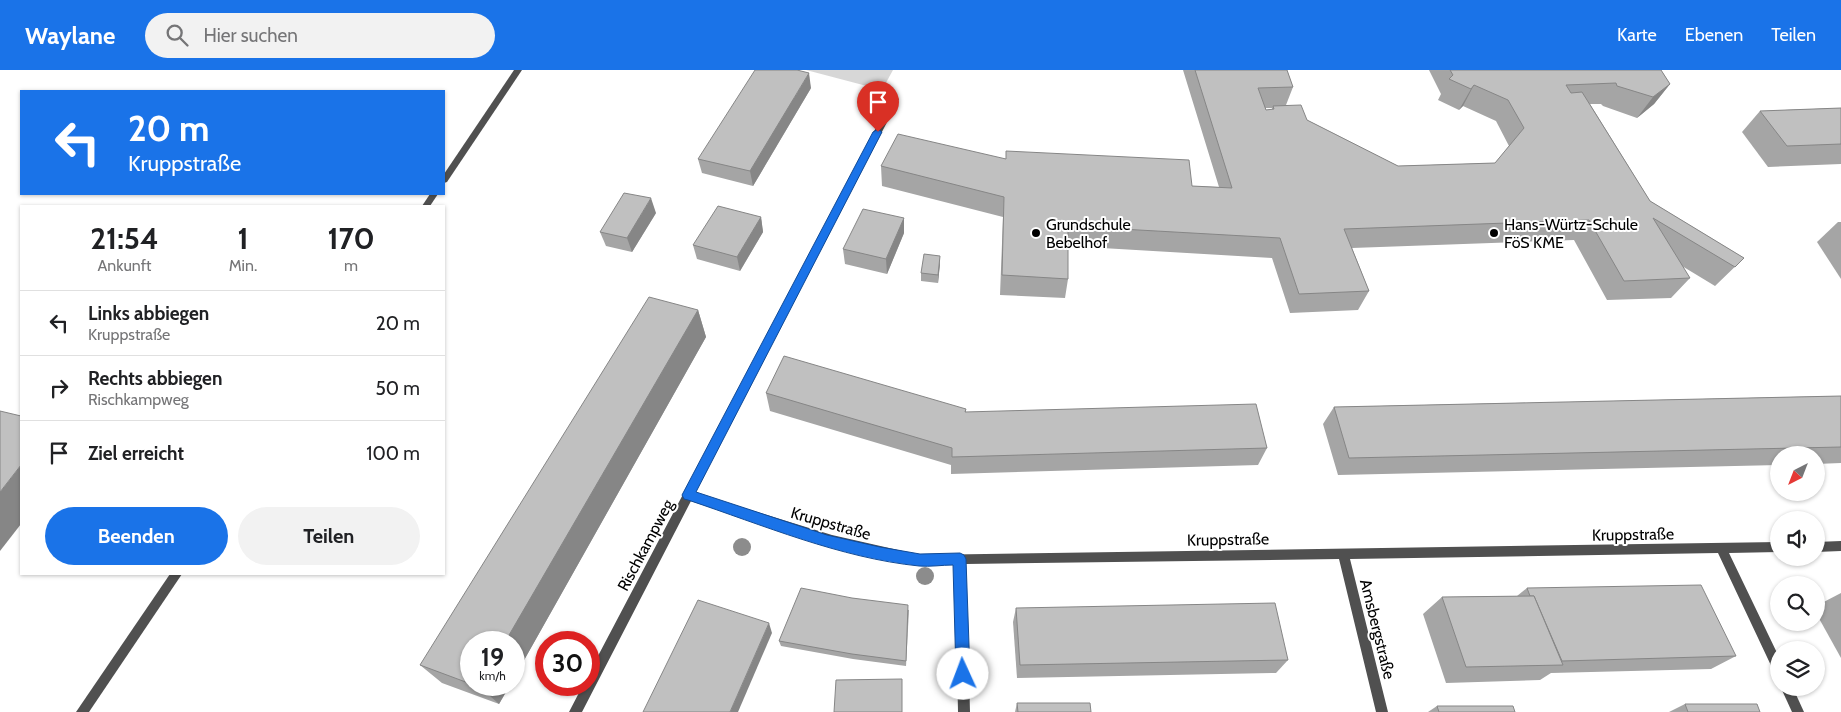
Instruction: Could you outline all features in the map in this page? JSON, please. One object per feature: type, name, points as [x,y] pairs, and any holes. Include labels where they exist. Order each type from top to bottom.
[{"type":"street","points":[[445,179],[518,70]]},
{"type":"street","name":"Rischkampweg","points":[[575,712],[895,100]]},
{"type":"street","name":"Kruppstraße","points":[[688,495],[827,540],[880,553],[920,560],[1770,548]]},
{"type":"street","points":[[1825,546],[1841,546]]},
{"type":"street","points":[[1722,549],[1770,651]]},
{"type":"street","name":"Amsbergstraße","points":[[1343,554],[1382,712]]},
{"type":"street","points":[[960,559],[964,712]]},
{"type":"street","points":[[82,712],[175,575]]},
{"type":"street","points":[[1791,696],[1798,712]]},
{"type":"shaded area","points":[[806,70],[893,70],[882,90]]},
{"type":"building","points":[[755,70],[797,70],[809,73],[750,171],[698,159]]},
{"type":"building","points":[[1195,70],[1287,70],[1293,87],[1258,88],[1266,110],[1274,109],[1273,106],[1301,105],[1307,120],[1398,166],[1495,163],[1524,128],[1508,100],[1474,85],[1471,89],[1449,79],[1453,75],[1450,70],[1661,70],[1670,84],[1653,97],[1617,86],[1616,83],[1566,85],[1571,93],[1582,92],[1650,201],[1744,258],[1735,267],[1653,218],[1690,278],[1624,281],[1589,220],[1344,229],[1369,291],[1299,294],[1280,238],[1068,226],[1068,279],[1002,275],[1004,197],[881,166],[898,134],[1006,159],[1006,151],[1189,160],[1192,186],[1232,188]]},
{"type":"building","points":[[1841,108],[1841,144],[1787,146],[1760,111]]},
{"type":"building","points":[[624,193],[651,198],[627,238],[600,232]]},
{"type":"building","points":[[718,206],[761,217],[737,257],[693,245]]},
{"type":"building","points":[[863,209],[904,218],[886,259],[843,249]]},
{"type":"building","points":[[924,254],[940,256],[938,275],[921,273]]},
{"type":"building","points":[[649,297],[698,310],[511,631],[460,631],[460,680],[420,665]]},
{"type":"building","points":[[784,356],[966,409],[965,412],[1256,404],[1267,448],[952,457],[952,448],[766,393]]},
{"type":"building","points":[[1841,396],[1841,447],[1770,446],[1770,449],[1349,458],[1334,407]]},
{"type":"building","points":[[0,411],[20,416],[20,466],[0,492]]},
{"type":"building","points":[[1701,585],[1736,656],[1562,661],[1534,596],[1530,596],[1527,588]]},
{"type":"building","points":[[801,588],[852,598],[908,605],[906,661],[779,641]]},
{"type":"building","points":[[1534,596],[1563,665],[1466,667],[1442,597]]},
{"type":"building","points":[[698,600],[769,623],[730,712],[643,712]]},
{"type":"building","points":[[1275,603],[1288,660],[1020,665],[1016,608]]},
{"type":"building","points":[[902,679],[902,712],[834,712],[836,680]]},
{"type":"building","points":[[1017,703],[1090,703],[1091,712],[1018,712]]},
{"type":"building","points":[[1685,704],[1757,704],[1760,712],[1688,712]]},
{"type":"building","points":[[1437,706],[1513,706],[1515,712],[1439,712]]},
{"type":"place","name":"Grundschule Bebelhof","points":[[1036,233]]},
{"type":"place","name":"Hans-Würtz-Schule FöS KME","points":[[1494,233]]},
{"type":"route","points":[[878,132],[688,495],[827,540],[880,553],[920,560],[960,559],[963,674]]}]
